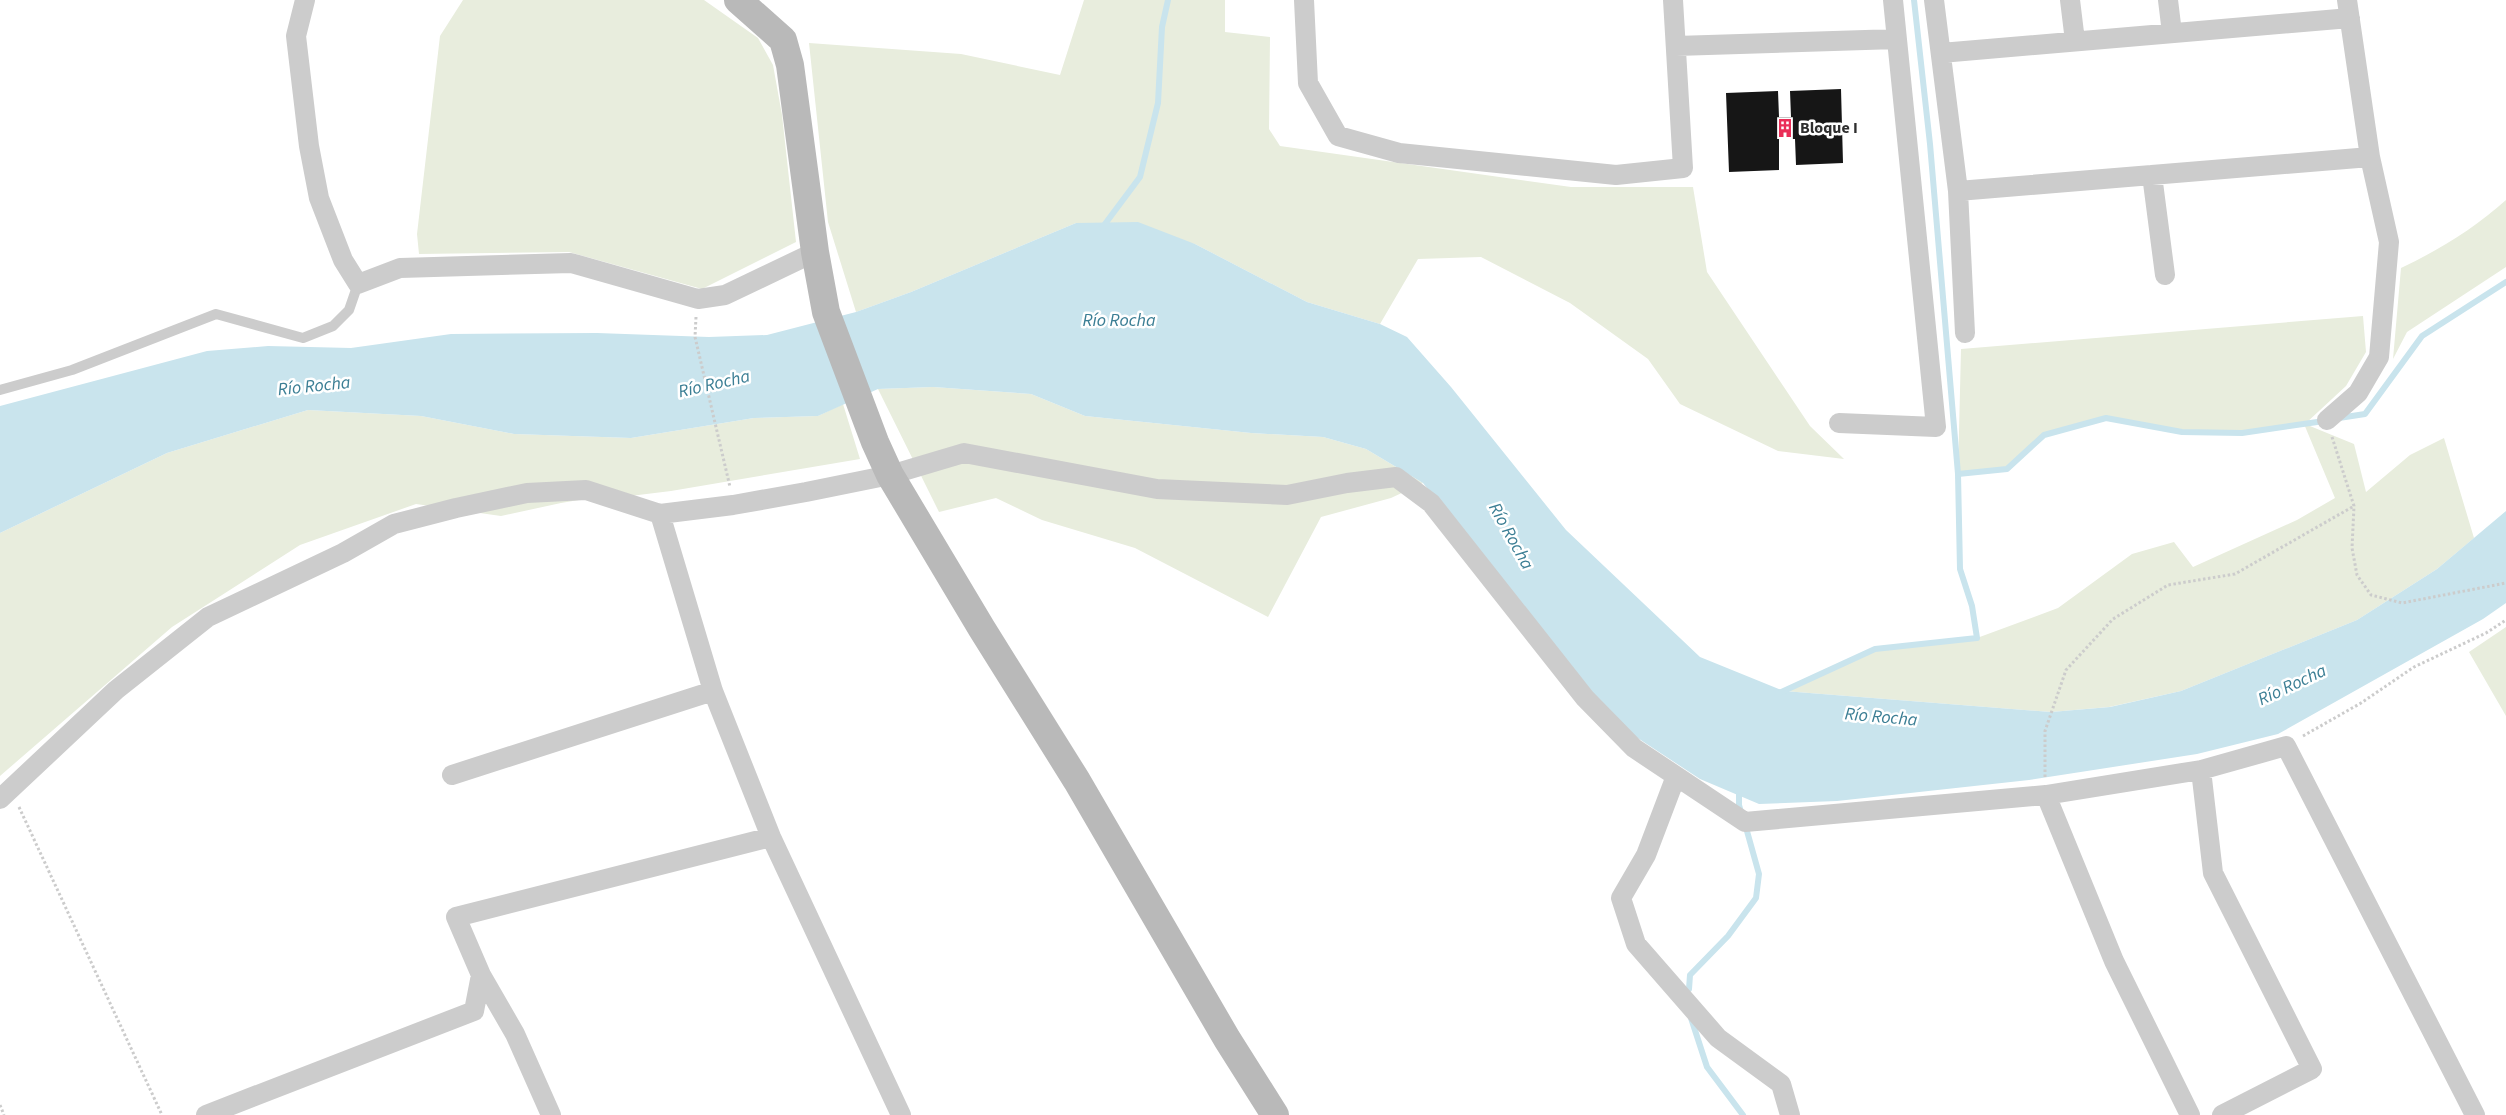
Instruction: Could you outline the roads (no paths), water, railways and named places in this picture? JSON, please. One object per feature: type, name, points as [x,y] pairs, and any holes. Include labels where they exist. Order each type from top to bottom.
[{"type":"main road","points":[[738,0],[783,40],[790,64],[815,252],[826,312],[862,408],[890,475],[1077,781],[1227,1040],[1275,1115]]},
{"type":"street","points":[[305,0],[296,36],[309,146],[319,198],[343,260],[358,284],[400,268],[570,263],[698,299],[725,295],[815,252]]},
{"type":"street","points":[[1304,0],[1308,83],[1338,136],[1399,153],[1616,175],[1683,168],[1673,0]]},
{"type":"street","points":[[1839,423],[1936,426],[1893,0]]},
{"type":"street","points":[[1934,0],[1958,191],[1965,333]]},
{"type":"street","points":[[2070,0],[2075,42]]},
{"type":"street","points":[[2168,0],[2172,33]]},
{"type":"street","points":[[1941,53],[2172,33],[2348,9],[2370,157],[2389,242],[2379,357],[2358,393],[2327,420]]},
{"type":"street","points":[[1676,46],[1897,39]]},
{"type":"street","points":[[1958,191],[2370,157]]},
{"type":"street","points":[[2152,175],[2165,275]]},
{"type":"street","points":[[6,794],[116,690],[208,617],[343,553],[394,524],[527,494],[586,490],[660,514],[733,505],[890,475],[964,453],[1157,489],[1287,495],[1347,483],[1396,477],[1431,503],[1585,698],[1634,748],[1745,822],[2046,795],[2201,770],[2286,746],[2475,1115]]},
{"type":"street","points":[[660,514],[713,691],[771,838],[901,1115]]},
{"type":"street","points":[[452,774],[713,691]]},
{"type":"street","points":[[2201,770],[2213,873],[2312,1070],[2222,1115]]},
{"type":"street","points":[[1676,776],[1646,855],[1621,898],[1636,944],[1718,1038],[1781,1084],[1790,1115]]},
{"type":"street","points":[[2046,795],[2114,961],[2190,1115]]},
{"type":"street","points":[[551,1115],[515,1034],[481,975],[456,917],[771,838]]},
{"type":"street","points":[[206,1115],[474,1011],[481,975]]},
{"type":"lane","points":[[0,390],[72,370],[216,314],[303,338],[333,326],[349,310],[358,284]]},
{"type":"water","name":"Río Rocha","points":[[1138,222],[1195,244],[1307,302],[1380,324],[1407,337],[1451,387],[1566,530],[1700,657],[1784,691],[2051,712],[2110,707],[2181,691],[2357,620],[2437,569],[2506,511],[2506,603],[2483,619],[2278,734],[2197,754],[2029,780],[1837,801],[1759,804],[1700,779],[1624,729],[1597,699],[1423,483],[1366,449],[1323,437],[1251,433],[1085,416],[1031,394],[933,387],[878,389],[818,416],[754,418],[631,438],[514,434],[421,416],[308,410],[167,453],[0,533],[0,406],[207,351],[268,346],[351,348],[451,334],[597,333],[709,337],[767,335],[856,312],[911,292],[1076,223]]},
{"type":"waterway","points":[[1102,228],[1140,177],[1158,103],[1162,27],[1168,0]]},
{"type":"waterway","points":[[1777,694],[1875,649],[1977,638],[1972,606],[1960,569],[1958,474],[1930,144],[1914,0]]},
{"type":"waterway","points":[[2339,418],[2365,414],[2422,336],[2506,282]]},
{"type":"waterway","points":[[1958,474],[2007,469],[2044,435],[2106,418],[2182,432],[2242,433],[2324,421]]},
{"type":"waterway","points":[[1739,788],[1741,812]]},
{"type":"waterway","points":[[1689,989],[1690,975],[1728,936],[1756,898],[1759,874],[1745,824]]},
{"type":"waterway","points":[[1691,1018],[1707,1067],[1743,1115]]},
{"type":"place","name":"Bloque I","points":[[1785,128]]}]
